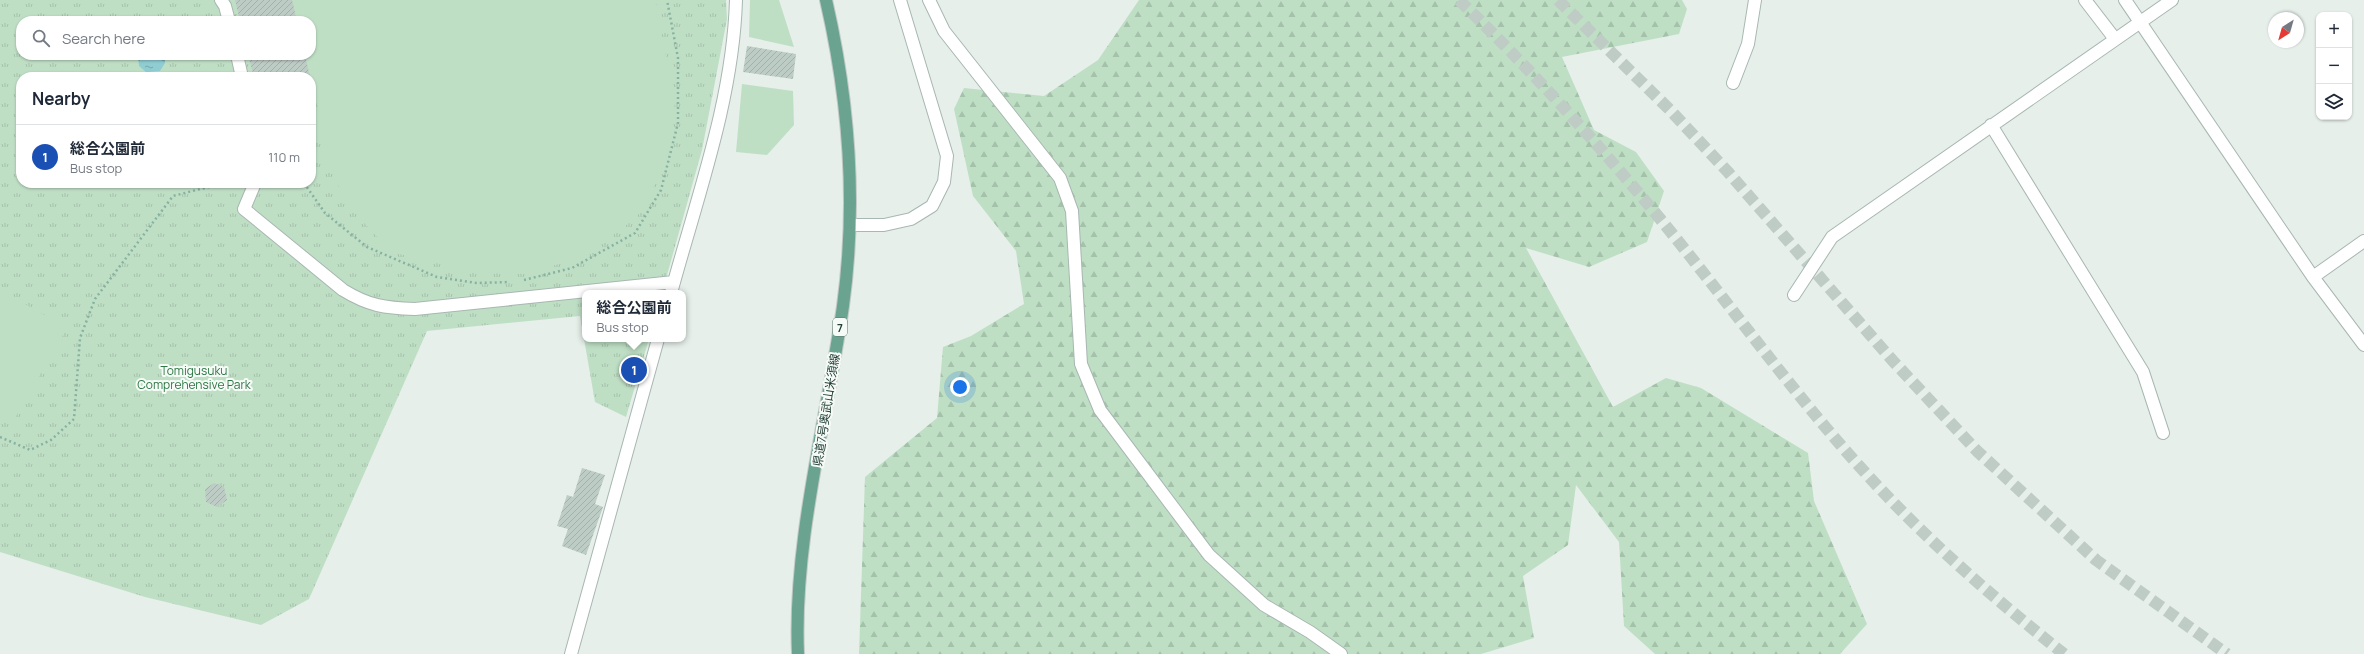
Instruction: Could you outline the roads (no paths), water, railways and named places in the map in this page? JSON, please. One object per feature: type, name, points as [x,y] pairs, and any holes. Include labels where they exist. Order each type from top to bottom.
[{"type":"main road","name":"県道7号奥武山米須線","points":[[798,654],[799,587],[843,305],[851,224],[844,99],[839,59],[826,0]]},
{"type":"street","points":[[221,0],[225,6],[228,16]]},
{"type":"street","points":[[648,290],[672,288],[722,110],[735,22],[736,0]]},
{"type":"street","points":[[851,224],[884,225],[912,219],[932,206],[944,182],[947,156],[900,0]]},
{"type":"street","points":[[929,0],[944,31],[1060,178],[1072,211],[1081,364],[1100,410],[1209,555],[1264,606],[1310,632],[1341,654]]},
{"type":"street","points":[[1733,83],[1748,44],[1755,14],[1755,0]]},
{"type":"street","points":[[2085,0],[2115,40]]},
{"type":"street","points":[[2125,0],[2313,277],[2364,345]]},
{"type":"street","points":[[1794,295],[1832,237],[2172,0]]},
{"type":"street","points":[[238,60],[241,72]]},
{"type":"street","points":[[1991,125],[2144,372],[2163,433]]},
{"type":"street","points":[[253,188],[244,209],[343,290],[360,300],[382,308],[415,309],[582,295]]},
{"type":"street","points":[[2313,277],[2364,241]]},
{"type":"street","points":[[571,654],[657,342]]},
{"type":"water","points":[[138,60],[165,60],[165,63],[160,71],[146,72],[139,66]]},
{"type":"tunnel","points":[[1459,0],[1527,69],[1615,165],[1695,262],[1810,409],[1893,503],[1964,570],[2013,613],[2064,654]]},
{"type":"tunnel","points":[[1558,0],[1670,110],[1728,172],[1893,361],[1977,451],[2096,560],[2227,654]]},
{"type":"place","name":"総合公園前","points":[[634,370]]},
{"type":"park label","name":"Tomigusuku Comprehensive Park","points":[[194,377]]}]
